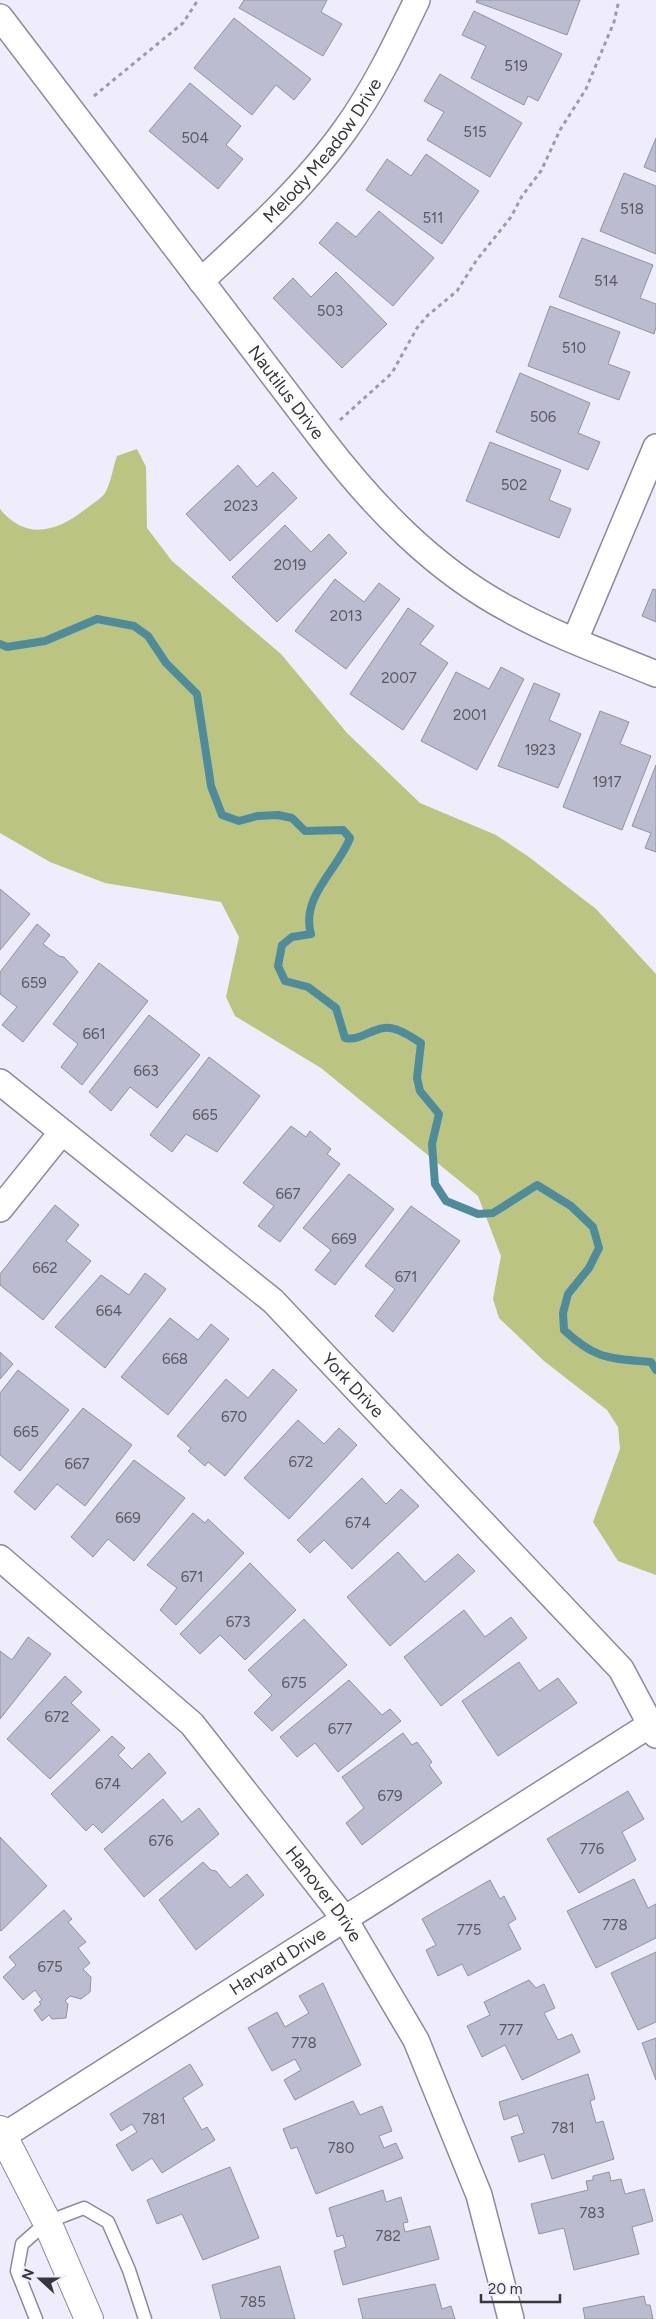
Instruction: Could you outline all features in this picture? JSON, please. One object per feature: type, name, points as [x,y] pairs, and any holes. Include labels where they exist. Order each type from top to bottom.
[{"type":"street","name":"Melody Meadow Drive","points":[[201,281],[261,224],[320,163],[346,128],[385,64],[417,0]]},
{"type":"street","name":"Nautilus Drive","points":[[0,17],[343,467],[409,536],[474,589],[511,611],[656,674]]},
{"type":"street","points":[[575,640],[656,447]]},
{"type":"street","name":"York Drive","points":[[0,1082],[273,1301],[621,1669],[654,1727]]},
{"type":"street","points":[[0,1209],[62,1132]]},
{"type":"street","name":"Hanover Drive","points":[[0,1558],[192,1724],[344,1918],[416,2040],[479,2194],[511,2319]]},
{"type":"street","name":"Harvard Drive","points":[[1,2134],[344,1918],[654,1727]]},
{"type":"street","points":[[1,2134],[47,2222],[89,2319]]},
{"type":"lane","points":[[36,2319],[17,2271],[22,2244],[47,2222],[84,2208],[108,2222],[129,2270],[145,2319]]},
{"type":"path","points":[[94,96],[183,23],[198,0]]},
{"type":"path","points":[[340,420],[392,374],[417,328],[427,316],[457,290],[541,171],[560,130],[586,89],[614,22],[619,0]]},
{"type":"green space","points":[[137,449],[146,467],[147,528],[172,561],[281,654],[347,733],[420,803],[496,835],[529,857],[596,909],[656,974],[656,1575],[618,1561],[593,1522],[620,1449],[618,1427],[607,1410],[544,1361],[499,1318],[493,1299],[501,1256],[478,1196],[321,1068],[235,1016],[226,997],[239,937],[221,902],[105,883],[50,862],[0,833],[0,509],[21,526],[43,530],[54,527],[76,516],[103,495],[109,485],[117,456]]},
{"type":"building","points":[[244,0],[327,0],[321,12],[342,24],[323,56],[239,8]]},
{"type":"building","points":[[477,0],[580,0],[567,35],[476,2]]},
{"type":"building","points":[[474,11],[562,54],[538,101],[528,96],[524,105],[471,78],[486,46],[462,35]]},
{"type":"building","points":[[234,18],[311,79],[294,100],[276,85],[252,115],[194,68]]},
{"type":"building","points":[[440,74],[522,123],[490,177],[427,140],[444,112],[424,101]]},
{"type":"building","points":[[190,83],[241,126],[226,145],[243,159],[218,189],[149,131]]},
{"type":"building","points":[[656,138],[656,172],[644,167]]},
{"type":"building","points":[[426,154],[479,191],[442,244],[366,190],[387,159],[411,176]]},
{"type":"building","points":[[624,173],[656,186],[656,254],[600,231]]},
{"type":"building","points":[[379,211],[434,258],[393,306],[319,243],[337,222],[356,237]]},
{"type":"building","points":[[582,238],[653,265],[640,298],[656,304],[656,327],[654,334],[559,297]]},
{"type":"building","points":[[336,272],[387,324],[342,368],[273,298],[293,278],[311,297]]},
{"type":"building","points":[[550,306],[620,332],[608,364],[630,372],[619,400],[528,366]]},
{"type":"building","points":[[520,373],[590,403],[578,433],[600,442],[588,470],[496,432]]},
{"type":"building","points":[[490,442],[561,470],[549,500],[571,509],[559,538],[466,501]]},
{"type":"building","points":[[238,465],[257,487],[273,472],[297,498],[230,561],[186,514]]},
{"type":"building","points":[[285,525],[311,552],[329,534],[347,553],[277,622],[232,577]]},
{"type":"building","points":[[335,579],[364,602],[379,583],[400,599],[346,669],[295,631]]},
{"type":"building","points":[[653,589],[656,590],[656,622],[642,616]]},
{"type":"building","points":[[408,608],[434,626],[420,644],[448,663],[403,730],[350,694]]},
{"type":"building","points":[[501,667],[524,679],[477,770],[421,741],[456,672],[489,689]]},
{"type":"building","points":[[534,683],[560,694],[549,720],[581,734],[558,788],[498,766]]},
{"type":"building","points":[[600,711],[629,722],[620,744],[651,756],[622,830],[563,807]]},
{"type":"building","points":[[656,765],[656,852],[645,848],[651,833],[632,826]]},
{"type":"building","points":[[0,889],[30,914],[0,950]]},
{"type":"building","points":[[37,924],[50,935],[43,944],[59,956],[64,957],[78,972],[23,1042],[2,1025],[17,1007],[0,994],[0,972]]},
{"type":"building","points":[[99,963],[148,1001],[82,1085],[61,1067],[78,1044],[53,1024]]},
{"type":"building","points":[[149,1015],[200,1055],[157,1108],[130,1087],[111,1111],[89,1092]]},
{"type":"building","points":[[209,1057],[260,1096],[217,1152],[186,1134],[172,1152],[150,1135]]},
{"type":"building","points":[[291,1126],[306,1137],[310,1131],[331,1149],[327,1154],[340,1164],[280,1242],[258,1226],[274,1206],[243,1183]]},
{"type":"building","points":[[349,1174],[394,1209],[335,1285],[315,1270],[331,1250],[303,1228]]},
{"type":"building","points":[[55,1205],[79,1225],[66,1241],[91,1261],[43,1320],[0,1285],[0,1274]]},
{"type":"building","points":[[411,1206],[460,1241],[393,1332],[375,1316],[395,1289],[365,1266]]},
{"type":"building","points":[[145,1273],[166,1289],[105,1368],[55,1327],[101,1275],[129,1295]]},
{"type":"building","points":[[170,1318],[198,1340],[211,1324],[229,1339],[168,1415],[121,1377]]},
{"type":"building","points":[[0,1352],[13,1364],[0,1379]]},
{"type":"building","points":[[273,1369],[297,1390],[225,1476],[208,1462],[205,1466],[188,1451],[191,1448],[177,1436],[226,1379],[248,1398]]},
{"type":"building","points":[[18,1370],[69,1410],[20,1471],[0,1455],[0,1393]]},
{"type":"building","points":[[83,1408],[132,1445],[85,1506],[57,1484],[35,1510],[14,1492]]},
{"type":"building","points":[[298,1420],[324,1444],[339,1428],[357,1445],[289,1519],[244,1478]]},
{"type":"building","points":[[134,1460],[185,1498],[134,1561],[108,1539],[93,1557],[71,1537]]},
{"type":"building","points":[[362,1478],[386,1504],[401,1489],[419,1506],[352,1569],[324,1540],[310,1553],[297,1540]]},
{"type":"building","points":[[193,1513],[205,1523],[208,1519],[244,1553],[176,1625],[160,1610],[177,1588],[147,1565]]},
{"type":"building","points":[[398,1552],[425,1582],[458,1554],[475,1571],[390,1646],[347,1597]]},
{"type":"building","points":[[250,1563],[296,1610],[245,1660],[220,1635],[200,1654],[180,1634]]},
{"type":"building","points":[[464,1610],[485,1637],[511,1617],[527,1638],[441,1706],[404,1657]]},
{"type":"building","points":[[304,1619],[347,1665],[272,1731],[254,1713],[272,1695],[248,1670]]},
{"type":"building","points":[[28,1637],[51,1654],[0,1719],[0,1651],[12,1660]]},
{"type":"building","points":[[519,1662],[539,1691],[558,1678],[577,1703],[498,1756],[462,1701]]},
{"type":"building","points":[[65,1676],[82,1692],[71,1703],[100,1730],[50,1779],[7,1739]]},
{"type":"building","points":[[349,1680],[382,1715],[390,1709],[401,1721],[338,1772],[315,1743],[297,1757],[280,1737]]},
{"type":"building","points":[[403,1733],[412,1745],[417,1742],[432,1762],[429,1765],[442,1783],[362,1845],[346,1823],[364,1808],[342,1777]]},
{"type":"building","points":[[112,1736],[125,1748],[118,1755],[132,1769],[149,1753],[166,1773],[102,1833],[93,1824],[86,1831],[51,1794]]},
{"type":"building","points":[[628,1791],[644,1819],[622,1832],[636,1860],[579,1893],[547,1839]]},
{"type":"building","points":[[163,1799],[182,1822],[199,1808],[219,1834],[144,1897],[104,1849]]},
{"type":"building","points":[[0,1837],[47,1886],[1,1931],[0,1930]]},
{"type":"building","points":[[203,1862],[211,1870],[216,1871],[230,1888],[247,1874],[264,1895],[196,1950],[159,1900]]},
{"type":"building","points":[[634,1879],[648,1908],[656,1904],[656,1938],[596,1968],[567,1911]]},
{"type":"building","points":[[490,1880],[500,1899],[504,1896],[516,1919],[508,1924],[521,1949],[468,1976],[462,1964],[438,1976],[426,1950],[436,1945],[422,1919]]},
{"type":"building","points":[[64,1910],[72,1919],[68,1922],[86,1942],[78,1948],[90,1963],[83,1969],[91,1977],[90,1992],[81,1999],[70,1996],[65,2001],[68,2004],[66,2018],[52,2019],[49,2015],[42,2021],[34,2010],[41,2004],[39,2002],[42,2000],[35,1990],[23,2000],[3,1977],[16,1965],[9,1957]]},
{"type":"building","points":[[656,1952],[656,2022],[638,2030],[611,1973]]},
{"type":"building","points":[[529,1980],[536,1988],[544,1984],[555,2008],[544,2013],[558,2040],[572,2034],[580,2052],[522,2080],[505,2045],[482,2057],[467,2026],[490,2015],[484,2002]]},
{"type":"building","points":[[323,1983],[361,2065],[295,2100],[284,2080],[301,2070],[295,2059],[272,2071],[248,2028],[277,2012],[285,2027],[309,2013],[299,1996]]},
{"type":"building","points":[[656,2038],[656,2080],[642,2043]]},
{"type":"building","points":[[190,2064],[203,2085],[183,2098],[202,2130],[207,2127],[215,2140],[162,2173],[152,2158],[132,2171],[116,2145],[137,2132],[132,2124],[121,2131],[110,2114]]},
{"type":"building","points":[[588,2074],[595,2099],[590,2101],[596,2123],[603,2121],[614,2159],[552,2179],[544,2154],[519,2162],[511,2137],[524,2133],[518,2115],[504,2120],[499,2102]]},
{"type":"building","points":[[353,2101],[360,2115],[382,2106],[392,2131],[379,2136],[384,2148],[396,2143],[403,2158],[316,2194],[297,2147],[291,2149],[283,2129]]},
{"type":"building","points":[[230,2167],[259,2238],[203,2260],[182,2214],[157,2224],[147,2200]]},
{"type":"building","points":[[609,2172],[611,2181],[621,2179],[625,2194],[644,2189],[653,2221],[632,2227],[639,2254],[574,2270],[564,2228],[539,2234],[531,2204],[588,2190],[586,2181],[593,2180],[593,2176]]},
{"type":"building","points":[[383,2190],[386,2202],[401,2197],[408,2222],[403,2223],[405,2232],[430,2226],[439,2259],[343,2285],[334,2251],[346,2247],[343,2235],[337,2237],[329,2208]]},
{"type":"building","points":[[280,2266],[295,2319],[221,2319],[212,2285]]},
{"type":"building","points":[[435,2284],[442,2309],[451,2306],[455,2319],[363,2319],[358,2299]]},
{"type":"building","points":[[644,2296],[646,2305],[650,2305],[653,2319],[585,2319],[583,2308]]},
{"type":"waterway","points":[[0,644],[7,647],[45,641],[97,619],[134,626],[148,636],[166,663],[197,694],[211,786],[222,815],[239,821],[257,816],[278,815],[292,818],[305,831],[343,830],[350,838],[316,895],[309,920],[311,934],[292,937],[282,945],[278,966],[285,981],[308,987],[336,1008],[345,1038],[360,1037],[379,1029],[389,1028],[403,1032],[421,1043],[417,1078],[420,1091],[439,1114],[432,1144],[435,1184],[446,1201],[478,1214],[493,1213],[537,1185],[571,1206],[593,1227],[599,1248],[589,1268],[568,1294],[563,1313],[564,1330],[585,1347],[604,1356],[651,1362],[656,1370]]}]
